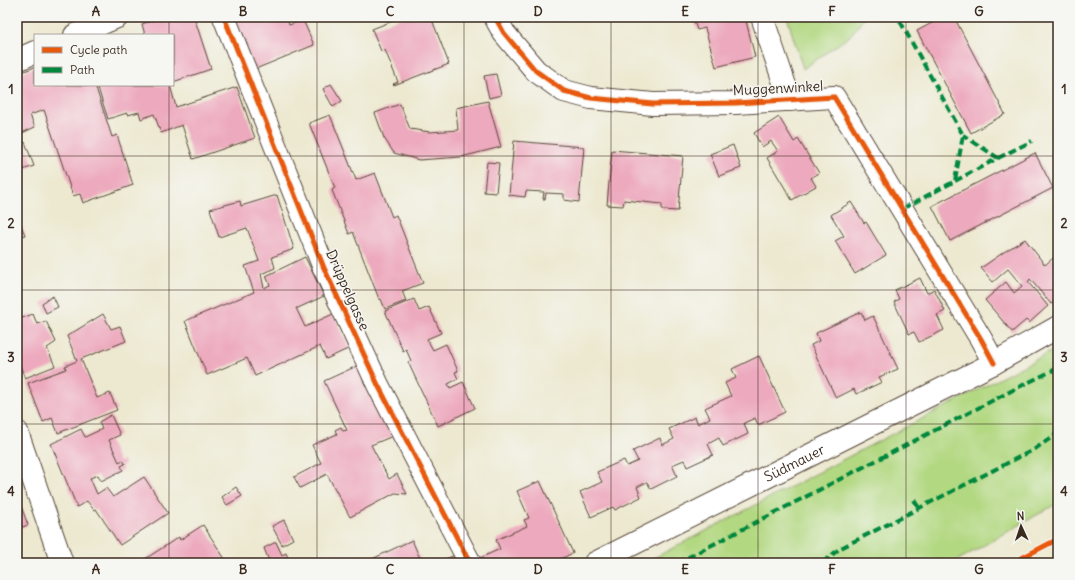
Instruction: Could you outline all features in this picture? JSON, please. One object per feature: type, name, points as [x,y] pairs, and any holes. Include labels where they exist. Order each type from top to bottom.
[{"type":"street","points":[[77,34],[117,17]]},
{"type":"street","name":"Drüppelgasse","points":[[224,17],[324,268],[378,385],[470,563]]},
{"type":"street","name":"Muggenwinkel","points":[[495,17],[504,33],[536,71],[564,91],[591,98],[653,104],[736,103],[834,97],[977,332],[994,363]]},
{"type":"street","points":[[762,17],[790,100]]},
{"type":"street","points":[[17,60],[34,52]]},
{"type":"street","name":"Südmauer","points":[[595,563],[994,363],[1058,327]]},
{"type":"street","points":[[17,432],[62,563]]},
{"type":"green space","points":[[787,17],[865,17],[850,36],[803,69]]},
{"type":"green space","points":[[1058,348],[1058,503],[953,563],[644,563]]},
{"type":"building","points":[[17,17],[28,17],[17,21]]},
{"type":"building","points":[[163,17],[194,17],[211,69],[174,82],[174,34],[145,34],[142,24]]},
{"type":"building","points":[[233,17],[286,17],[289,25],[303,20],[314,45],[253,70]]},
{"type":"building","points":[[403,17],[431,17],[449,64],[394,85],[393,84],[398,82],[385,50],[381,51],[372,29]]},
{"type":"building","points":[[693,17],[745,17],[755,57],[716,67],[705,28],[697,30]]},
{"type":"building","points":[[943,17],[954,17],[1005,114],[971,133],[917,31]]},
{"type":"building","points":[[34,67],[34,86],[95,86],[112,137],[117,135],[133,185],[83,203],[80,194],[73,196],[44,110],[30,115],[35,127],[22,133],[17,121],[17,74]]},
{"type":"building","points":[[496,74],[501,95],[489,98],[484,76]]},
{"type":"building","points":[[331,84],[342,101],[333,107],[323,89]]},
{"type":"building","points":[[97,86],[170,86],[176,107],[237,87],[255,138],[193,159],[182,125],[161,133],[154,114],[141,119],[139,112],[128,115],[127,113],[108,119]]},
{"type":"building","points":[[488,101],[501,147],[461,157],[419,160],[394,153],[384,138],[375,113],[400,104],[410,129],[430,132],[458,130],[456,108]]},
{"type":"building","points":[[330,115],[356,180],[375,173],[392,217],[396,215],[423,283],[402,291],[406,301],[385,309],[381,299],[379,299],[353,232],[349,234],[332,190],[335,188],[309,123]]},
{"type":"building","points":[[779,117],[794,142],[798,139],[819,173],[811,178],[816,186],[792,200],[767,158],[778,151],[771,141],[762,147],[754,133]]},
{"type":"building","points":[[514,141],[584,147],[579,202],[564,200],[564,194],[546,193],[545,199],[543,199],[544,192],[526,191],[525,197],[509,195]]},
{"type":"building","points":[[25,142],[34,166],[17,172],[17,145]]},
{"type":"building","points":[[733,145],[741,168],[719,176],[710,154]]},
{"type":"building","points":[[612,150],[683,156],[678,211],[662,210],[662,204],[624,200],[623,206],[607,205]]},
{"type":"building","points":[[1035,153],[1053,188],[950,241],[932,206]]},
{"type":"building","points":[[487,162],[499,163],[496,193],[484,192]]},
{"type":"building","points":[[277,195],[294,249],[272,257],[275,268],[261,274],[264,288],[270,285],[266,276],[305,257],[324,296],[296,308],[305,327],[333,314],[350,348],[326,359],[320,346],[255,376],[247,358],[207,375],[185,321],[254,292],[245,266],[259,261],[247,228],[219,237],[210,209],[240,201],[241,206]]},
{"type":"building","points":[[851,202],[864,223],[866,222],[886,255],[855,274],[835,241],[844,236],[831,215]]},
{"type":"building","points":[[17,215],[25,235],[17,237]]},
{"type":"building","points":[[1025,239],[1045,265],[1058,254],[1058,299],[1051,304],[1030,279],[1028,282],[1048,306],[1029,323],[1026,320],[1012,332],[985,300],[1006,282],[1014,293],[1022,286],[1008,269],[993,282],[981,268]]},
{"type":"building","points":[[920,278],[927,293],[934,289],[945,311],[937,315],[944,330],[919,342],[914,332],[909,334],[894,302],[899,299],[895,290]]},
{"type":"building","points":[[53,296],[58,307],[46,313],[42,303]]},
{"type":"building","points":[[414,299],[419,311],[429,307],[441,333],[427,339],[433,350],[446,344],[458,371],[455,372],[458,379],[448,384],[450,388],[463,382],[475,408],[438,426],[408,362],[411,361],[406,349],[403,351],[385,311]]},
{"type":"building","points":[[861,312],[865,320],[873,316],[898,369],[879,377],[882,382],[863,391],[856,394],[854,389],[836,398],[811,345],[819,341],[816,333]]},
{"type":"building","points":[[33,314],[37,324],[46,321],[56,342],[47,348],[55,366],[25,378],[17,358],[17,320]]},
{"type":"building","points":[[103,314],[111,329],[120,326],[126,341],[81,359],[97,398],[110,393],[117,410],[58,433],[52,418],[43,422],[28,383],[66,369],[65,366],[77,361],[67,336]]},
{"type":"building","points":[[759,356],[785,412],[758,425],[755,418],[744,423],[748,434],[723,446],[719,438],[708,444],[713,455],[687,467],[684,460],[672,465],[677,476],[651,489],[647,482],[637,487],[641,497],[615,510],[613,507],[591,517],[580,492],[602,482],[597,472],[624,460],[627,466],[638,461],[633,451],[660,438],[662,445],[674,439],[669,429],[695,417],[698,424],[710,418],[705,408],[731,396],[725,383],[736,378],[732,369]]},
{"type":"building","points":[[359,365],[393,436],[371,445],[389,479],[397,474],[407,494],[395,493],[350,517],[327,474],[300,488],[294,477],[321,463],[312,445],[337,434],[335,430],[341,427],[343,431],[347,430],[324,381]]},
{"type":"building","points":[[111,415],[120,435],[109,440],[119,462],[123,460],[125,464],[121,466],[123,470],[101,481],[98,475],[90,478],[97,494],[106,488],[113,497],[144,477],[168,513],[120,545],[96,509],[94,510],[87,501],[77,507],[51,444],[81,429],[85,437],[102,429],[99,422]]},
{"type":"building","points":[[540,481],[573,553],[556,561],[557,563],[481,563],[478,559],[500,549],[496,540],[527,526],[524,520],[529,518],[517,491]]},
{"type":"building","points":[[236,487],[242,496],[227,505],[222,497]]},
{"type":"building","points":[[17,495],[28,525],[17,529]]},
{"type":"building","points":[[284,520],[293,539],[282,545],[272,526]]},
{"type":"building","points":[[203,525],[225,559],[220,563],[139,563],[179,537],[180,540]]},
{"type":"building","points":[[412,540],[422,563],[364,563],[368,561]]},
{"type":"building","points":[[276,542],[282,555],[286,553],[290,563],[264,563],[269,561],[264,548]]},
{"type":"building","points":[[455,555],[458,563],[437,563]]},
{"type":"marked path","points":[[900,21],[963,135],[955,181],[902,209]]},
{"type":"marked path","points":[[955,181],[998,158],[963,135]]},
{"type":"marked path","points":[[998,158],[1032,141]]},
{"type":"marked path","points":[[677,563],[1058,368]]},
{"type":"marked path","points":[[823,563],[839,549],[1035,449],[1058,433]]},
{"type":"marked path","points":[[914,500],[919,508]]},
{"type":"cycle path","points":[[224,17],[324,268],[378,385],[470,563]]},
{"type":"cycle path","points":[[495,17],[504,33],[536,71],[564,91],[591,98],[653,104],[736,103],[834,97],[981,339],[994,363]]},
{"type":"cycle path","points":[[1012,563],[1058,539]]}]
